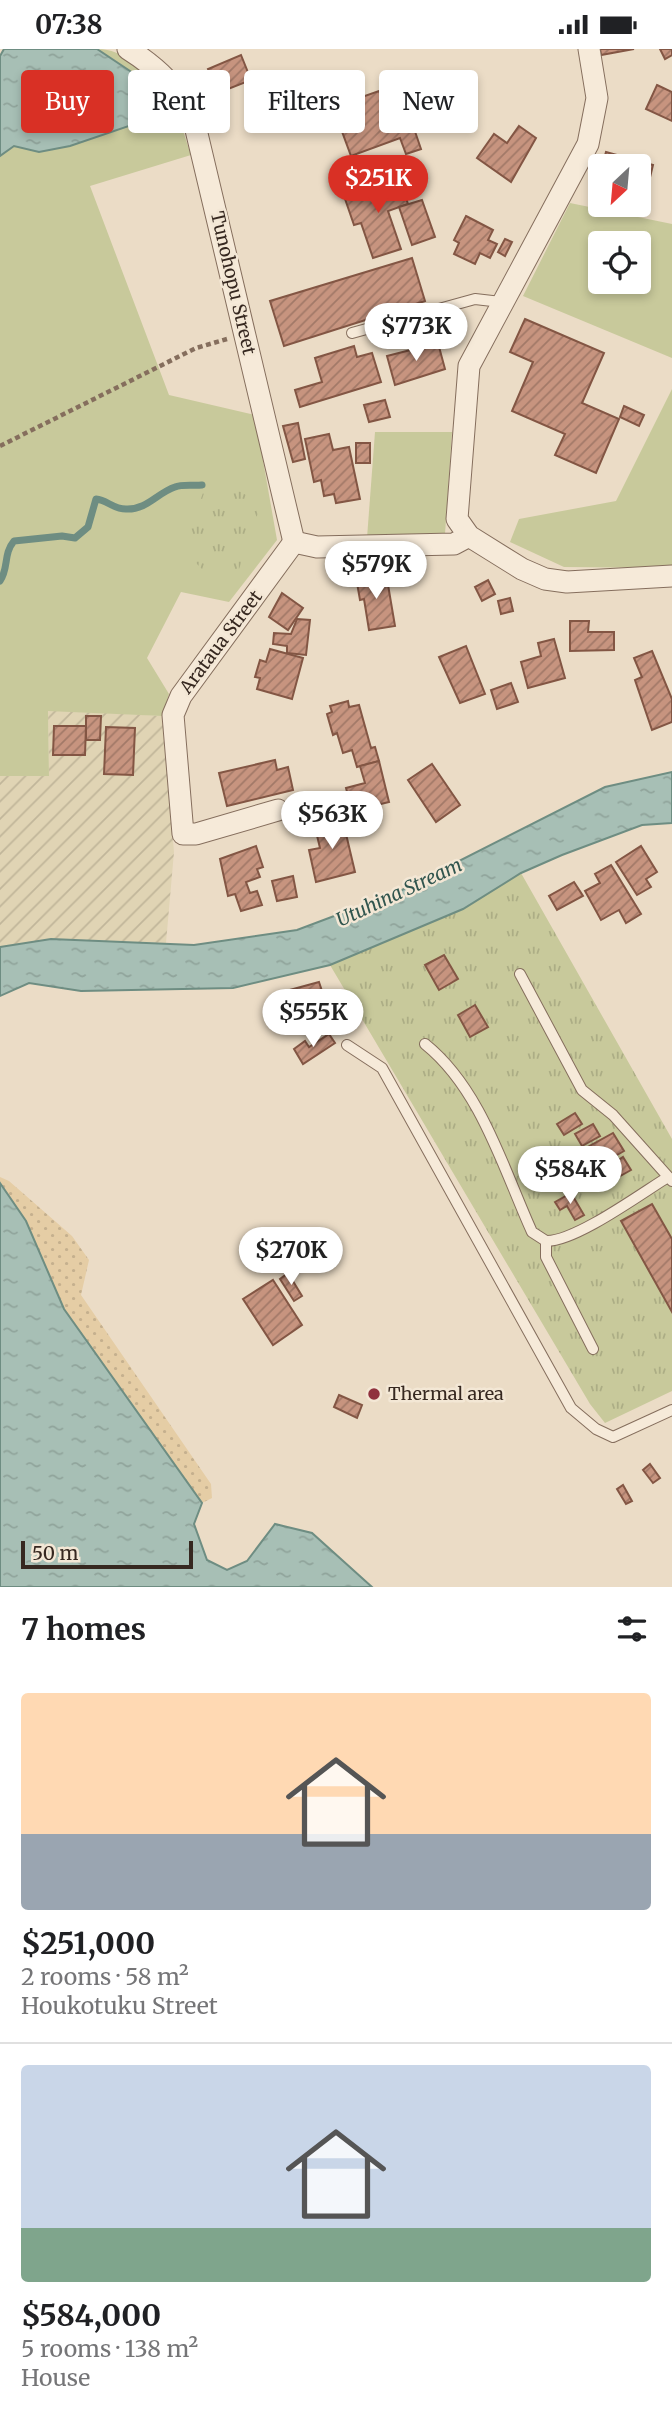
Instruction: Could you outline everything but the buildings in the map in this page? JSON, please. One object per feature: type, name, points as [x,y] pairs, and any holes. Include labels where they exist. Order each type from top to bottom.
[{"type":"street","name":"Tunohopu Street","points":[[128,49],[169,79],[193,117],[294,542]]},
{"type":"street","points":[[589,49],[597,98],[588,144],[474,352],[467,379],[457,519],[469,536],[522,569],[545,579],[568,582],[672,576]]},
{"type":"street","points":[[294,542],[317,547],[454,544],[469,536]]},
{"type":"street","name":"Arataua Street","points":[[278,810],[196,834],[183,834],[174,708],[294,542]]},
{"type":"lane","points":[[352,333],[475,299],[501,302]]},
{"type":"lane","points":[[425,1044],[465,1086],[532,1232],[546,1241],[568,1235],[604,1217],[670,1179],[613,1115],[582,1090],[520,974]]},
{"type":"lane","points":[[347,1045],[382,1068],[571,1408],[596,1429],[613,1437],[672,1410]]},
{"type":"lane","points":[[546,1241],[546,1257],[593,1349]]},
{"type":"path","points":[[0,446],[197,348],[245,334]]},
{"type":"shaded area","points":[[48,710],[162,716],[174,852],[166,943],[51,939],[0,947],[0,776],[49,776]]},
{"type":"green space","points":[[97,49],[124,56],[145,70],[129,70]]},
{"type":"green space","points":[[128,126],[128,133],[184,133],[191,155],[90,186],[169,395],[255,415],[277,540],[229,602],[181,592],[147,658],[169,694],[162,716],[48,711],[49,776],[0,776],[0,156],[14,146],[39,152],[70,146]]},
{"type":"green space","points":[[570,203],[588,207],[588,217],[638,217],[672,224],[672,358],[523,296]]},
{"type":"green space","points":[[672,389],[672,568],[564,567],[510,542],[519,519],[616,501]]},
{"type":"green space","points":[[375,432],[452,432],[445,534],[367,538]]},
{"type":"green space","points":[[229,485],[261,504],[238,572],[229,578],[202,569],[189,556],[187,538],[204,490]]},
{"type":"green space","points":[[521,873],[672,1139],[672,1391],[605,1423],[590,1404],[330,965],[463,909]]},
{"type":"sand","points":[[0,1177],[9,1181],[72,1236],[89,1260],[81,1295],[211,1484],[212,1498],[202,1503],[64,1309],[26,1221],[0,1183]]},
{"type":"water","points":[[4,49],[97,49],[128,70],[128,126],[114,131],[114,70],[21,70],[21,133],[108,133],[70,146],[39,152],[14,146],[0,156],[0,56]]},
{"type":"water","name":"Utuhina Stream","points":[[672,772],[672,823],[642,825],[562,855],[521,873],[463,909],[330,965],[233,988],[81,991],[29,983],[0,996],[0,947],[51,939],[194,945],[297,930],[398,892],[605,787]]},
{"type":"water","points":[[0,1183],[26,1221],[64,1309],[202,1503],[194,1524],[207,1560],[227,1570],[247,1561],[275,1524],[312,1533],[372,1587],[0,1587]]},
{"type":"waterway","points":[[0,581],[8,551],[14,541],[62,536],[75,538],[88,527],[96,499],[117,508],[133,509],[175,487],[202,485]]},
{"type":"place","name":"Thermal area","points":[[374,1394]]}]
